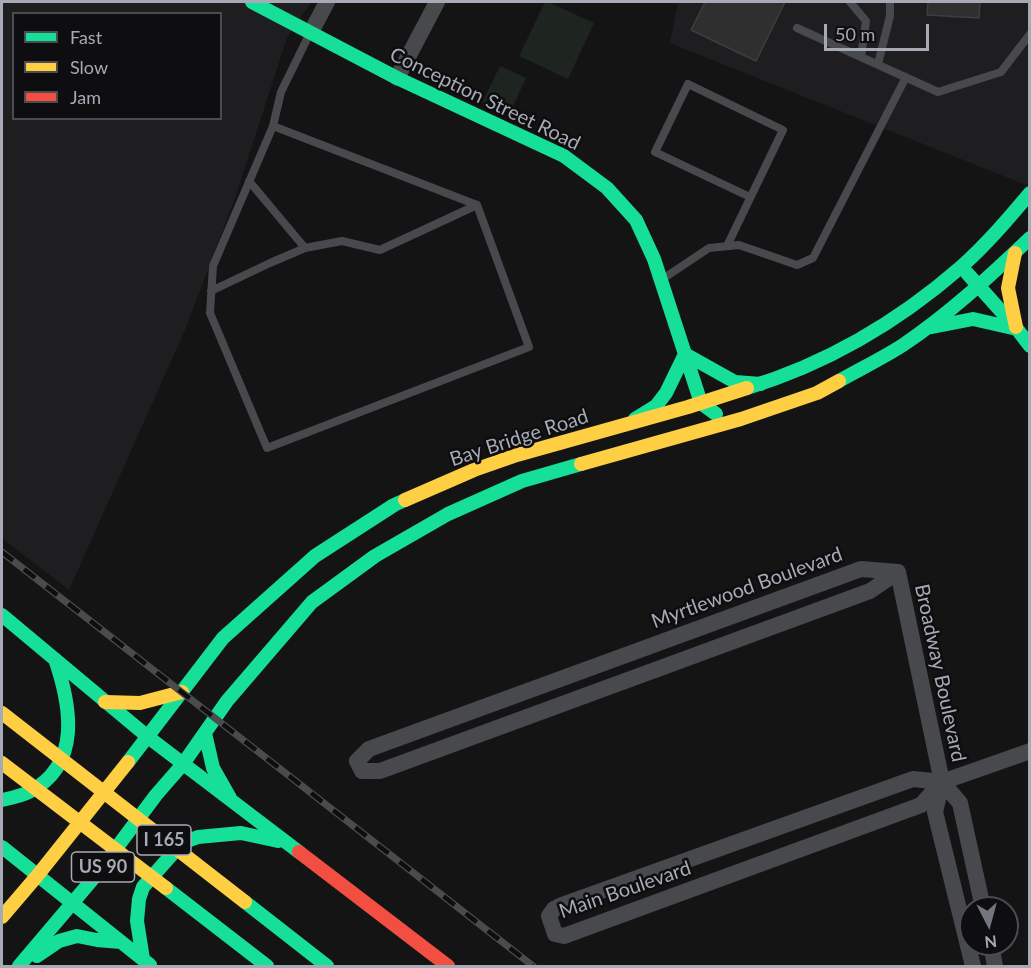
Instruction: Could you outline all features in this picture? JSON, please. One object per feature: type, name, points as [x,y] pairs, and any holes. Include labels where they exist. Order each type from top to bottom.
[{"type":"main road","name":"Conception Street Road","points":[[252,2],[397,78],[564,156],[607,188],[636,220],[654,259],[700,403]]},
{"type":"main road","name":"Bay Bridge Road","points":[[2,917],[148,737],[224,638],[315,556],[394,505],[474,470],[517,455],[761,384],[790,374],[858,341],[918,302],[962,266],[1029,193]]},
{"type":"main road","points":[[183,764],[227,701],[312,603],[375,556],[448,514],[522,481],[741,419],[818,393],[902,346],[927,328],[979,286],[1029,238]]},
{"type":"main road","points":[[1015,253],[1008,288],[1017,329]]},
{"type":"main road","points":[[962,266],[1029,346]]},
{"type":"main road","points":[[927,328],[973,319],[1017,329]]},
{"type":"main road","points":[[627,423],[656,406],[666,393],[685,354],[735,382],[761,384]]},
{"type":"main road","points":[[557,471],[584,451],[691,419],[700,403],[717,414],[741,419]]},
{"type":"main road","points":[[5,617],[148,737],[448,966]]},
{"type":"main road","points":[[2,800],[29,793],[48,780],[64,753],[69,731],[69,708],[65,687],[55,658]]},
{"type":"main road","points":[[105,702],[140,703],[182,692]]},
{"type":"main road","name":"I 165","points":[[2,713],[327,966]]},
{"type":"main road","points":[[205,733],[213,768],[233,802]]},
{"type":"main road","points":[[148,737],[155,757]]},
{"type":"main road","name":"I 165","points":[[2,763],[267,966]]},
{"type":"main road","name":"US 90","points":[[20,966],[97,874],[156,795],[183,764]]},
{"type":"main road","points":[[156,795],[157,776]]},
{"type":"main road","points":[[148,962],[137,921],[142,887],[182,843],[198,837],[241,833],[287,843]]},
{"type":"main road","points":[[2,847],[148,962]]},
{"type":"main road","points":[[20,966],[59,941],[68,938],[77,936],[121,942]]},
{"type":"street","points":[[310,32],[327,2]]},
{"type":"street","points":[[397,78],[438,2]]},
{"type":"street","name":"Myrtlewood Boulevard","points":[[861,568],[898,572],[870,591],[380,771],[362,771],[357,761],[369,749],[861,568]]},
{"type":"street","name":"Broadway Boulevard","points":[[898,572],[942,782],[935,812],[973,966]]},
{"type":"street","name":"Main Boulevard","points":[[942,782],[921,806],[564,936],[555,934],[549,916],[554,909],[562,905],[913,779],[942,782],[1029,751]]},
{"type":"street","name":"Broadway Boulevard","points":[[942,782],[960,803],[980,896]]},
{"type":"lane","points":[[850,2],[866,21],[861,57]]},
{"type":"lane","points":[[878,64],[890,16],[890,2]]},
{"type":"lane","points":[[797,28],[938,92],[1001,72],[1029,34]]},
{"type":"lane","points":[[273,126],[477,205],[529,346],[267,448],[210,313],[213,266],[273,126],[281,92],[310,32]]},
{"type":"lane","points":[[661,280],[709,248],[739,245],[797,265],[813,258],[906,77]]},
{"type":"lane","points":[[727,246],[783,130],[688,84],[655,152],[750,197]]},
{"type":"lane","points":[[249,181],[305,248]]},
{"type":"lane","points":[[212,291],[305,248],[342,241],[380,250],[477,205]]},
{"type":"shaded area","points":[[2,2],[311,2],[287,38],[235,198],[185,330],[69,590],[2,538]]},
{"type":"shaded area","points":[[545,2],[594,23],[568,79],[519,56]]},
{"type":"shaded area","points":[[678,2],[1029,2],[1029,180],[1026,185],[670,43]]},
{"type":"shaded area","points":[[500,66],[526,78],[509,115],[482,103]]},
{"type":"building","points":[[705,2],[785,2],[756,61],[691,30]]},
{"type":"building","points":[[928,2],[980,2],[979,18],[927,15]]},
{"type":"railway","points":[[2,552],[533,966]]},
{"type":"traffic: fast","points":[[252,2],[397,78],[564,156],[607,188],[636,220],[654,259],[701,403],[716,414]]},
{"type":"traffic: fast","points":[[747,388],[805,367],[887,323],[937,287],[970,259],[997,232],[1030,193]]},
{"type":"traffic: fast","points":[[839,381],[895,350],[937,321],[1030,238]]},
{"type":"traffic: fast","points":[[967,273],[1030,346]]},
{"type":"traffic: fast","points":[[927,328],[973,319],[1017,329]]},
{"type":"traffic: fast","points":[[635,419],[656,406],[666,393],[685,354],[735,382],[761,384]]},
{"type":"traffic: fast","points":[[19,966],[97,874],[156,795],[183,764],[227,701],[312,602],[375,556],[448,514],[522,481],[581,464]]},
{"type":"traffic: fast","points":[[128,762],[223,638],[315,556],[405,500]]},
{"type":"traffic: fast","points":[[2,615],[148,737],[299,852]]},
{"type":"traffic: fast","points":[[2,800],[29,792],[46,780],[58,766],[65,750],[68,715],[55,659]]},
{"type":"traffic: fast","points":[[205,733],[213,768],[230,798]]},
{"type":"traffic: fast","points":[[143,959],[137,921],[139,899],[143,887],[182,843],[198,837],[241,833],[278,841]]},
{"type":"traffic: fast","points":[[2,847],[150,965]]},
{"type":"traffic: fast","points":[[166,888],[267,966]]},
{"type":"traffic: fast","points":[[245,902],[327,966]]},
{"type":"traffic: fast","points":[[37,956],[59,941],[77,936],[121,942]]},
{"type":"traffic: slow","points":[[1015,253],[1008,288],[1016,327]]},
{"type":"traffic: slow","points":[[581,464],[741,419],[817,393],[839,381]]},
{"type":"traffic: slow","points":[[405,500],[474,470],[517,455],[747,388]]},
{"type":"traffic: slow","points":[[105,702],[140,703],[182,692]]},
{"type":"traffic: slow","points":[[2,713],[245,902]]},
{"type":"traffic: slow","points":[[2,917],[128,762]]},
{"type":"traffic: slow","points":[[2,763],[166,888]]},
{"type":"traffic: jam","points":[[299,852],[448,966]]}]
